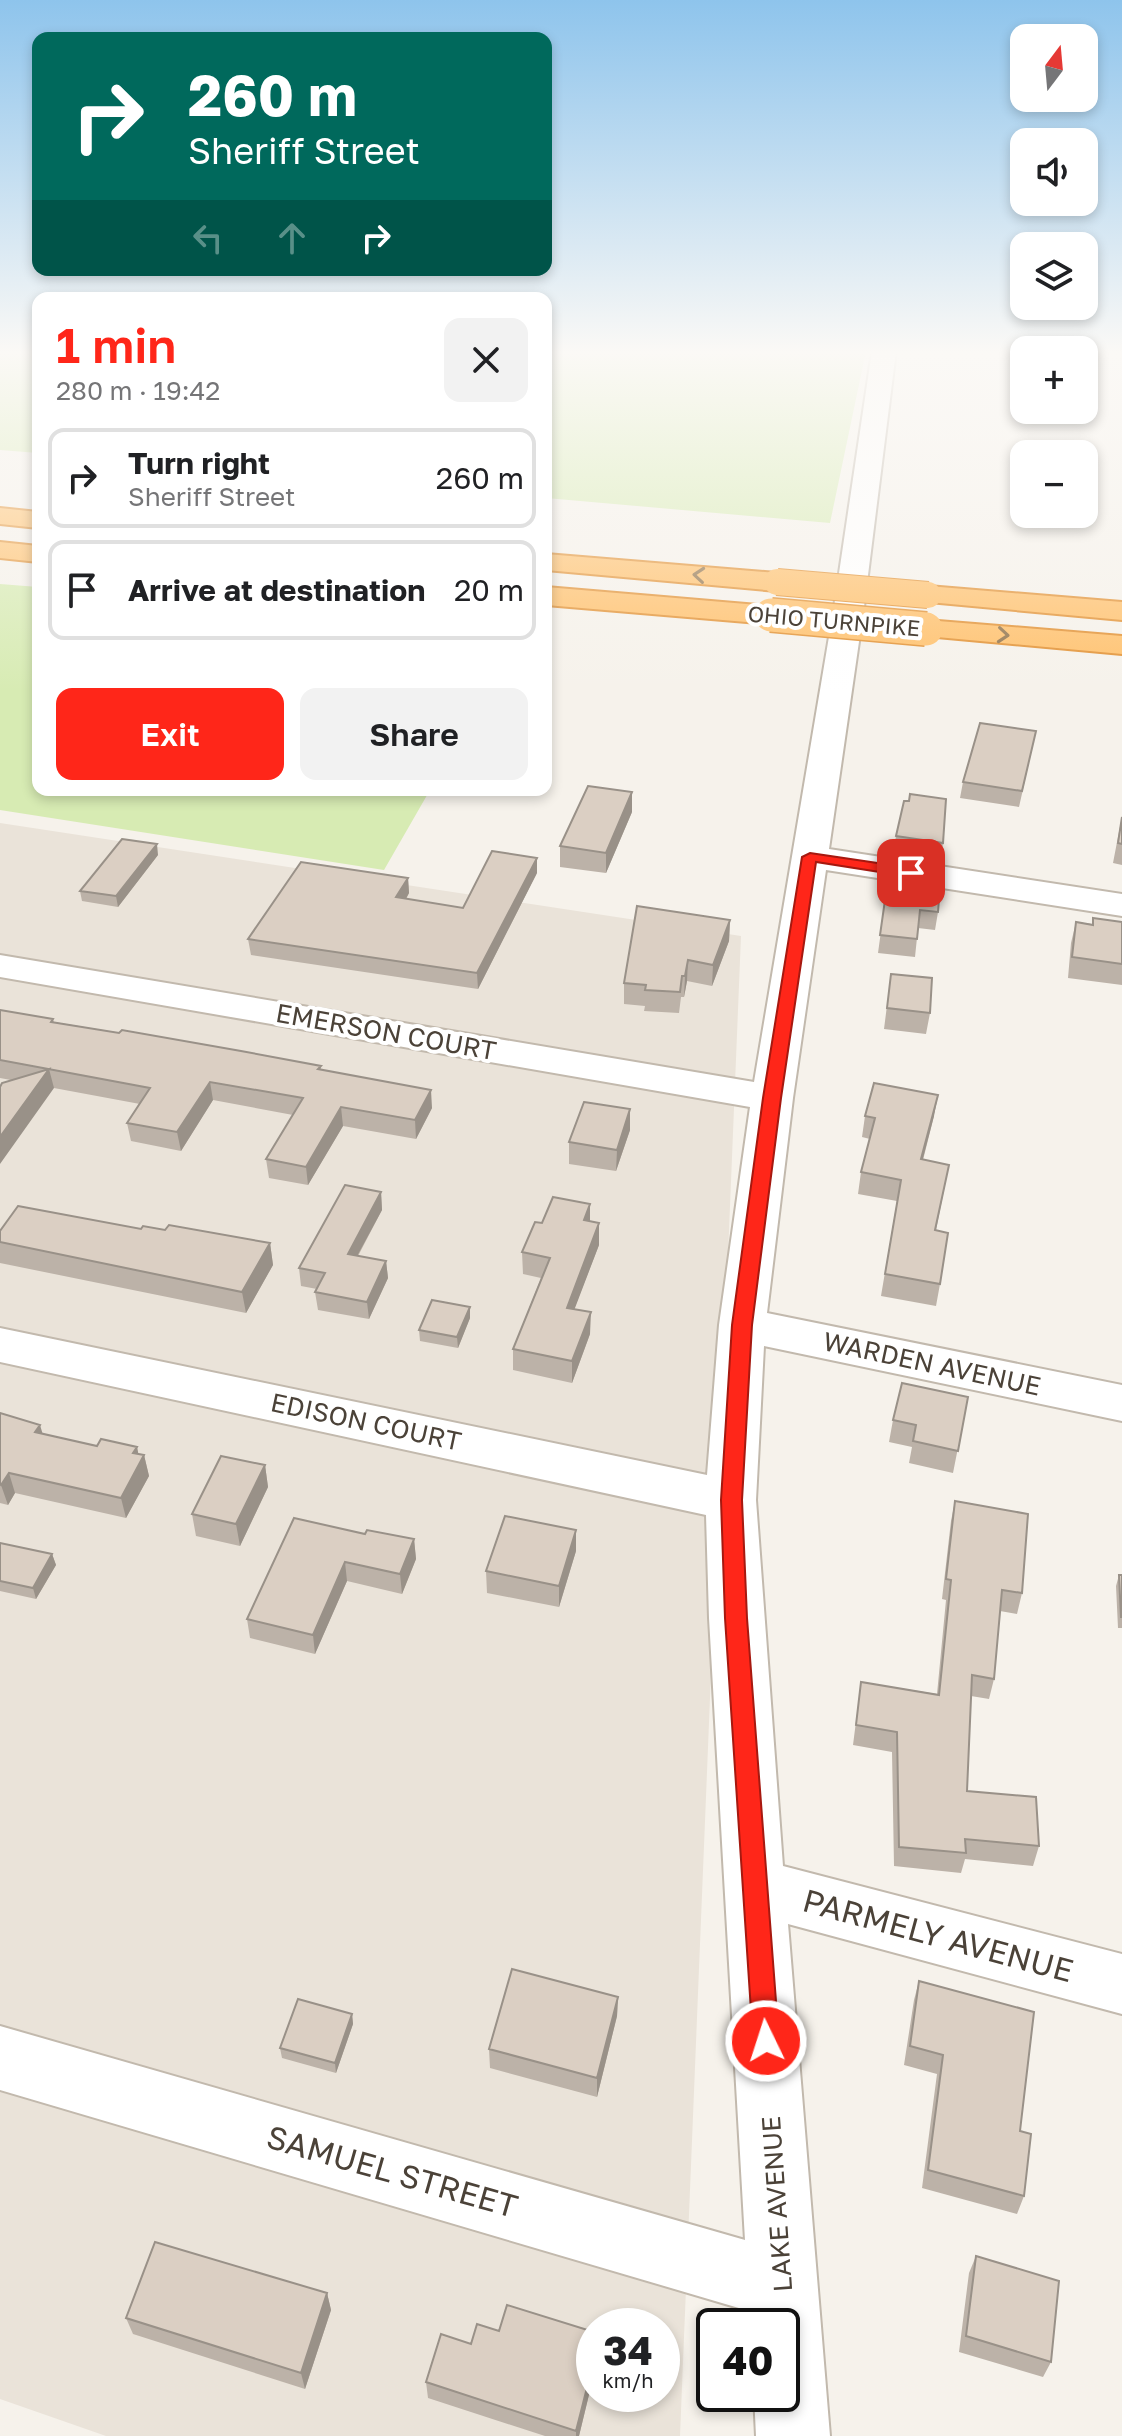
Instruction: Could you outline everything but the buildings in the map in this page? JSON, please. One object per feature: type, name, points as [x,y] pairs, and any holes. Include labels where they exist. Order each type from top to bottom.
[{"type":"highway","points":[[0,516],[32,519]]},
{"type":"highway","points":[[0,550],[32,553]]},
{"type":"highway","name":"OHIO TURNPIKE","points":[[552,563],[1122,611]]},
{"type":"highway","name":"OHIO TURNPIKE","points":[[552,597],[1122,645]]},
{"type":"street","name":"LAKE AVENUE","points":[[793,2436],[736,1618],[731,1500],[742,1325],[772,1098],[867,465]]},
{"type":"street","points":[[810,857],[1122,905]]},
{"type":"street","name":"EMERSON COURT","points":[[0,966],[772,1098]]},
{"type":"street","name":"WARDEN AVENUE","points":[[742,1325],[1122,1403]]},
{"type":"street","name":"EDISON COURT","points":[[0,1345],[731,1500]]},
{"type":"street","name":"PARMELY AVENUE","points":[[755,1887],[1122,1984]]},
{"type":"street","name":"SAMUEL STREET","points":[[0,2058],[783,2286]]},
{"type":"shaded area","points":[[0,823],[741,936],[680,2436],[106,2436],[0,2399]]},
{"type":"green space","points":[[552,465],[842,465],[830,523],[552,499]]},
{"type":"green space","points":[[0,584],[32,587],[32,796],[427,796],[384,870],[0,810]]},
{"type":"route","points":[[766,2041],[736,1618],[731,1500],[742,1325],[772,1098],[810,857],[911,873]]}]
